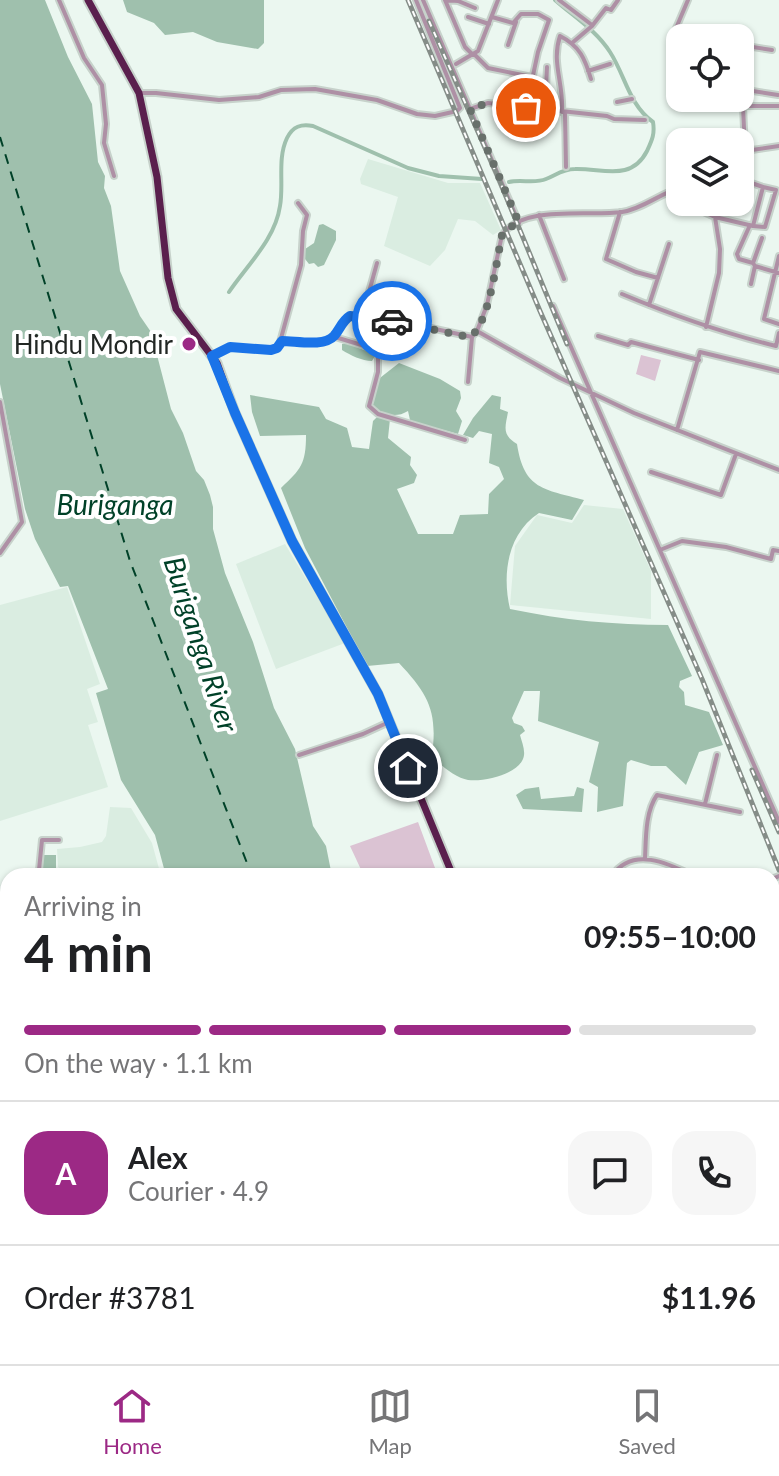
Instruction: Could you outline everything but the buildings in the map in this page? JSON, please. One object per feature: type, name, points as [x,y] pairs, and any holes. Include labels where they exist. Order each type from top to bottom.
[{"type":"highway","points":[[88,0],[139,93],[157,177],[168,278],[176,309],[212,356],[292,541],[358,657],[389,722],[450,868]]},
{"type":"street","points":[[59,0],[84,58],[102,85],[106,124],[104,143],[114,176]]},
{"type":"street","points":[[139,93],[219,100],[259,97],[281,90],[315,89],[377,100],[417,114],[435,116],[459,110],[416,0]]},
{"type":"street","points":[[423,0],[519,223]]},
{"type":"street","points":[[475,8],[445,0],[466,49],[488,68],[532,77]]},
{"type":"street","points":[[456,64],[474,55],[498,0]]},
{"type":"street","points":[[559,0],[592,26]]},
{"type":"street","points":[[572,43],[592,26],[606,8],[611,10],[618,0]]},
{"type":"street","points":[[678,24],[688,0]]},
{"type":"street","points":[[508,45],[521,14],[540,15],[549,20],[526,108]]},
{"type":"street","points":[[468,17],[489,24]]},
{"type":"street","points":[[492,17],[516,22]]},
{"type":"street","points":[[566,167],[564,112],[555,51],[560,36],[585,57],[591,79]]},
{"type":"street","points":[[754,47],[772,50]]},
{"type":"street","points":[[588,71],[610,64]]},
{"type":"street","points":[[545,110],[547,67]]},
{"type":"street","points":[[505,105],[507,89],[529,92]]},
{"type":"street","points":[[754,91],[778,95]]},
{"type":"street","points":[[617,102],[632,99]]},
{"type":"street","points":[[470,109],[488,103],[645,120]]},
{"type":"street","points":[[754,106],[779,106]]},
{"type":"street","points":[[754,151],[779,146]]},
{"type":"street","points":[[706,327],[719,273],[720,249],[715,217],[765,227],[776,190],[754,184]]},
{"type":"street","points":[[763,187],[751,225],[737,254],[739,259],[777,272]]},
{"type":"street","points":[[468,382],[472,337],[487,305],[502,235],[508,228],[539,215],[620,212],[666,195]]},
{"type":"street","points":[[212,356],[230,347],[275,350],[280,342],[301,265],[307,215],[298,203]]},
{"type":"street","points":[[620,212],[606,259],[658,278]]},
{"type":"street","points":[[539,215],[564,279]]},
{"type":"street","points":[[751,284],[762,238]]},
{"type":"street","points":[[649,305],[669,244]]},
{"type":"street","points":[[779,256],[764,319],[779,324]]},
{"type":"street","points":[[362,317],[377,263]]},
{"type":"street","points":[[622,294],[706,327],[777,346],[779,333]]},
{"type":"street","points":[[553,306],[779,822]]},
{"type":"street","points":[[333,338],[347,317],[392,321],[472,337]]},
{"type":"street","points":[[392,321],[378,350],[378,372],[369,406],[372,411],[465,440]]},
{"type":"street","points":[[477,331],[560,378],[677,430],[779,470]]},
{"type":"street","points":[[598,336],[699,360]]},
{"type":"street","points":[[280,342],[318,342],[333,338],[378,350]]},
{"type":"street","points":[[677,430],[700,352],[779,371]]},
{"type":"street","points":[[0,402],[22,522],[0,553]]},
{"type":"street","points":[[651,472],[721,495],[736,454]]},
{"type":"street","points":[[660,550],[682,541],[726,547],[771,559],[773,550],[779,551]]},
{"type":"street","points":[[299,755],[389,722]]},
{"type":"street","points":[[705,804],[717,755]]},
{"type":"street","points":[[645,859],[647,824],[656,796],[740,812]]},
{"type":"street","points":[[39,868],[42,840],[59,840]]},
{"type":"street","points":[[618,868],[637,858],[679,868]]},
{"type":"shaded area","points":[[368,159],[448,183],[480,183],[501,230],[493,235],[475,221],[458,219],[445,250],[430,266],[384,246],[398,197],[361,184]]},
{"type":"shaded area","points":[[641,355],[661,360],[655,381],[636,374]]},
{"type":"shaded area","points":[[584,505],[623,509],[651,571],[651,619],[510,605],[515,546],[537,515],[572,523]]},
{"type":"shaded area","points":[[285,544],[345,643],[276,669],[236,564]]},
{"type":"shaded area","points":[[67,587],[100,684],[87,689],[98,722],[88,725],[108,787],[0,821],[0,605]]},
{"type":"shaded area","points":[[110,807],[131,808],[152,843],[159,868],[58,867],[57,849],[102,842],[106,836]]},
{"type":"shaded area","points":[[418,822],[435,868],[360,868],[350,846]]},
{"type":"water","name":"Buriganga","points":[[0,0],[45,0],[68,57],[92,104],[98,162],[105,176],[104,188],[111,206],[120,271],[140,316],[151,332],[171,409],[196,471],[210,495],[213,529],[225,573],[253,642],[274,708],[295,749],[313,826],[326,846],[330,868],[164,868],[155,835],[121,780],[96,693],[108,689],[68,586],[60,587],[35,539],[25,509],[0,384]]},
{"type":"water","points":[[123,0],[264,0],[264,43],[258,49],[217,42],[193,32],[165,35],[154,23],[127,12]]},
{"type":"water","points":[[319,225],[336,231],[336,240],[324,265],[318,267],[305,259],[305,249],[314,243]]},
{"type":"water","points":[[342,344],[375,356],[372,361],[352,356],[342,350]]},
{"type":"water","points":[[399,363],[440,379],[460,391],[456,411],[462,421],[458,434],[414,422],[410,420],[408,411],[390,415],[372,407],[376,381]]},
{"type":"water","points":[[250,395],[319,407],[326,419],[347,428],[352,447],[369,449],[373,421],[378,416],[390,419],[388,438],[411,457],[410,465],[417,475],[414,483],[397,489],[418,534],[453,534],[460,515],[488,514],[489,494],[504,479],[499,467],[489,463],[492,434],[479,431],[473,438],[463,435],[492,395],[501,397],[500,409],[508,412],[507,434],[517,444],[520,459],[531,479],[547,490],[584,500],[572,520],[539,513],[520,532],[507,569],[510,609],[589,621],[668,625],[692,676],[680,681],[685,705],[709,712],[723,745],[699,752],[686,785],[666,766],[651,766],[631,760],[627,763],[623,806],[597,812],[598,787],[589,782],[599,742],[538,721],[540,691],[524,691],[512,718],[525,731],[520,735],[524,755],[518,766],[490,779],[475,780],[463,779],[448,770],[432,755],[432,715],[424,694],[399,663],[367,666],[305,548],[281,488],[301,465],[306,435],[260,436]]},
{"type":"water","points":[[539,787],[541,799],[574,796],[577,787],[584,789],[582,812],[523,809],[516,795],[525,789]]},
{"type":"water","points":[[43,855],[56,855],[56,868],[43,868]]},
{"type":"waterway","points":[[509,182],[542,180],[571,169],[625,170],[640,161],[653,137],[653,122],[638,107],[610,52],[591,30],[555,0]]},
{"type":"waterway","points":[[229,292],[272,230],[280,206],[284,146],[289,134],[298,127],[313,126],[408,168],[439,176],[482,179]]},
{"type":"ferry route","points":[[0,137],[130,561],[249,868]]},
{"type":"railway","points":[[408,0],[540,311],[702,679],[778,868]]},
{"type":"railway","points":[[429,21],[567,344]]},
{"type":"railway","points":[[752,770],[779,832]]},
{"type":"way so far","points":[[392,321],[456,335],[475,335],[487,305],[502,235],[519,223],[470,109],[484,103],[526,108]]},
{"type":"place","name":"Hindu Mondir","points":[[189,344]]},
{"type":"route","points":[[392,321],[350,316],[344,319],[333,338],[326,341],[282,341],[275,350],[230,347],[212,356],[292,541],[378,694],[408,768]]},
{"type":"water label","name":"Buriganga River","points":[[202,644]]}]
